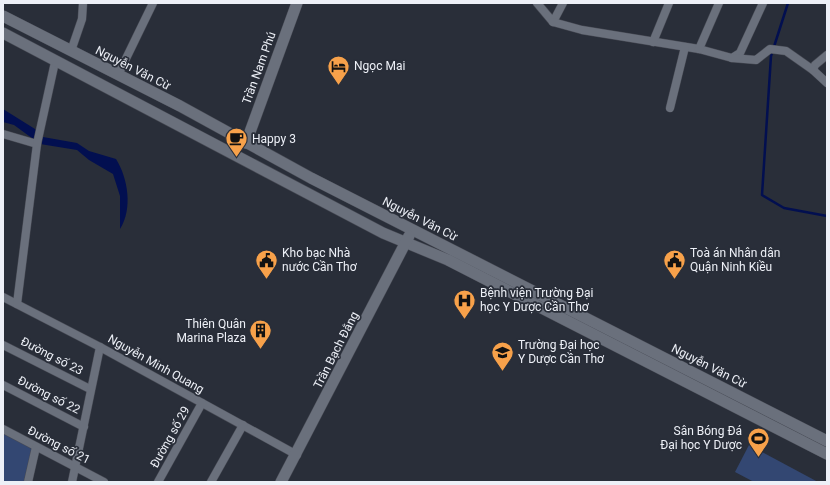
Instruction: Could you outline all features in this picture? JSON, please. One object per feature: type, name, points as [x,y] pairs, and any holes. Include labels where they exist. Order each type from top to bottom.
[{"type":"main road","name":"Trần Nam Phú","points":[[246,143],[297,3]]},
{"type":"main road","name":"Nguyễn Văn Cừ","points":[[3,16],[180,106],[246,143],[413,230],[827,441]]},
{"type":"main road","name":"Nguyễn Văn Cừ","points":[[3,33],[383,233],[406,241],[448,260],[827,454]]},
{"type":"main road","name":"Trần Bạch Đằng","points":[[281,482],[413,230]]},
{"type":"street","points":[[71,51],[82,19],[83,3]]},
{"type":"street","points":[[118,75],[153,3]]},
{"type":"street","points":[[537,3],[553,22],[582,30],[699,49],[732,58],[756,60],[770,48],[781,50],[813,70],[827,82]]},
{"type":"street","points":[[553,22],[563,3]]},
{"type":"street","points":[[653,42],[669,3]]},
{"type":"street","points":[[699,49],[719,3]]},
{"type":"street","points":[[732,58],[740,53],[763,3]]},
{"type":"street","points":[[670,108],[685,47]]},
{"type":"street","points":[[813,70],[827,55]]},
{"type":"street","points":[[17,304],[37,144],[56,62]]},
{"type":"street","points":[[3,134],[37,144]]},
{"type":"street","name":"Nguyễn Minh Quang","points":[[3,297],[100,347],[297,454]]},
{"type":"street","name":"Đường số 23","points":[[3,345],[90,389]]},
{"type":"street","points":[[72,482],[84,427],[90,389],[100,347]]},
{"type":"street","name":"Đường số 22","points":[[3,385],[84,427]]},
{"type":"street","name":"Đường số 29","points":[[158,482],[202,403]]},
{"type":"street","points":[[211,482],[242,425]]},
{"type":"street","name":"Đường số 21","points":[[3,429],[104,482]]},
{"type":"street","points":[[28,482],[36,447]]},
{"type":"shaded area","points":[[3,109],[35,129],[43,137],[77,143],[89,151],[116,159],[124,175],[128,203],[127,212],[120,229],[120,196],[113,174],[89,160],[77,150],[40,144],[14,125],[3,122]]},
{"type":"shaded area","points":[[3,429],[30,446],[32,451],[25,482],[3,482]]},
{"type":"shaded area","name":"Sân Bóng Đá Đại học Y Dược","points":[[749,445],[818,482],[754,482],[735,472]]},
{"type":"waterway","points":[[788,3],[771,56],[762,195],[784,208],[827,216]]},
{"type":"place","name":"Ngọc Mai","points":[[339,86]]},
{"type":"place","name":"Happy 3","points":[[236,158]]},
{"type":"place","name":"Kho bạc Nhà nước Cần Thơ","points":[[267,280]]},
{"type":"place","name":"Toà án Nhân dân Quận Ninh Kiều","points":[[674,280]]},
{"type":"place","name":"Bệnh viện Trường Đại học Y Dược Cần Thơ","points":[[464,320]]},
{"type":"place","name":"Thiên Quân Marina Plaza","points":[[261,350]]},
{"type":"place","name":"Trường Đại học Y Dược Cần Thơ","points":[[502,372]]},
{"type":"place","name":"Sân Bóng Đá Đại học Y Dược","points":[[758,458]]}]
